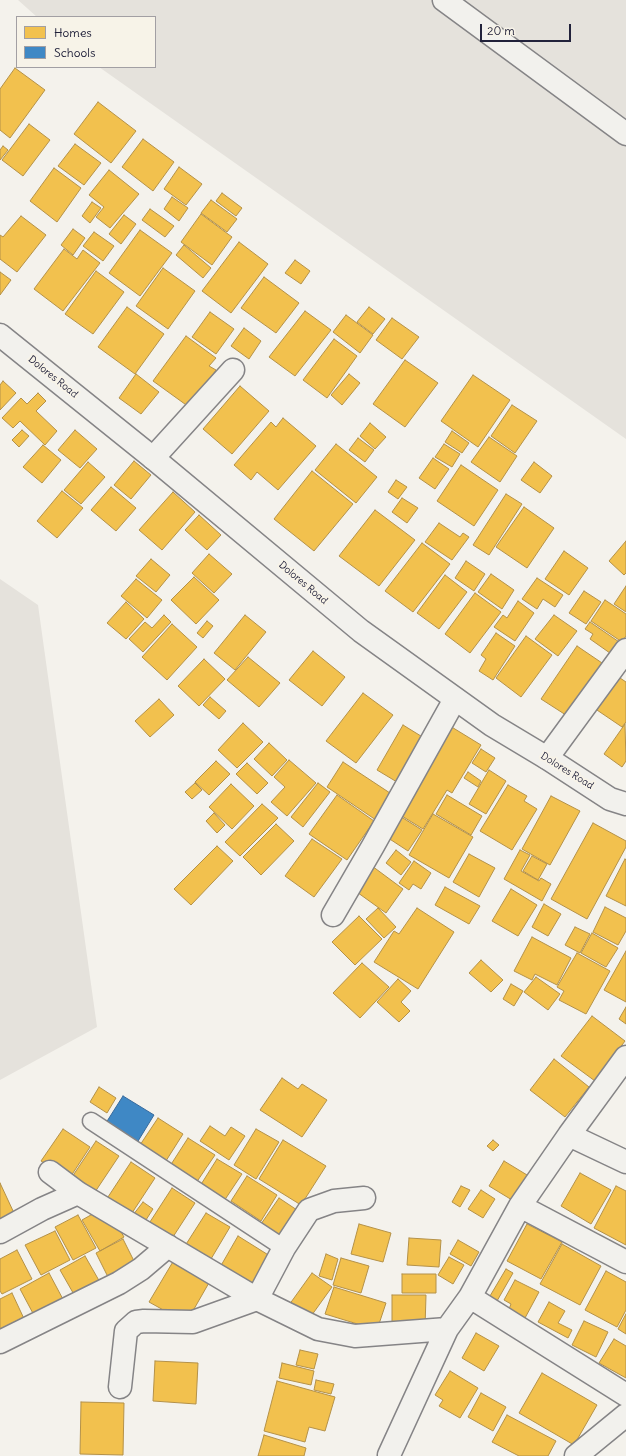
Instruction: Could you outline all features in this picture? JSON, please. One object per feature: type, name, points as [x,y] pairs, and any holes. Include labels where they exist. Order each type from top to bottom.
[{"type":"street","points":[[444,0],[626,134]]},
{"type":"street","name":"Dolores Road","points":[[0,335],[153,458],[361,631],[492,725],[547,758],[610,799],[626,804]]},
{"type":"street","points":[[153,458],[233,370]]},
{"type":"street","points":[[547,758],[626,650]]},
{"type":"street","points":[[333,915],[455,699]]},
{"type":"street","points":[[389,1455],[447,1329],[470,1298],[520,1206],[569,1135],[626,1057]]},
{"type":"street","points":[[569,1135],[626,1162]]},
{"type":"street","points":[[50,1172],[78,1193],[257,1299],[318,1329],[355,1336],[447,1329]]},
{"type":"street","points":[[0,1232],[42,1209],[78,1193]]},
{"type":"street","points":[[120,1386],[126,1331],[136,1322],[192,1322],[257,1299],[284,1248],[310,1210],[334,1201],[364,1198]]},
{"type":"street","points":[[520,1206],[626,1262]]},
{"type":"street","points":[[0,1342],[119,1283],[141,1269],[168,1246]]},
{"type":"street","points":[[470,1298],[626,1395]]},
{"type":"street","points":[[576,1456],[626,1415]]},
{"type":"lane","points":[[91,1121],[284,1248]]},
{"type":"shaded area","points":[[18,0],[626,0],[626,439],[100,68],[156,68],[156,16],[36,16]]},
{"type":"shaded area","points":[[0,579],[38,605],[97,1027],[0,1080]]},
{"type":"building: Homes","points":[[15,68],[45,90],[10,138],[0,130],[0,89]]},
{"type":"building: Homes","points":[[98,102],[136,131],[111,163],[74,134]]},
{"type":"building: Homes","points":[[29,124],[50,140],[23,176],[2,160]]},
{"type":"building: Homes","points":[[143,139],[174,162],[153,191],[122,167]]},
{"type":"building: Homes","points":[[75,144],[101,163],[84,185],[58,166]]},
{"type":"building: Homes","points":[[3,146],[8,150],[0,160],[0,150]]},
{"type":"building: Homes","points":[[179,167],[202,184],[186,205],[164,189]]},
{"type":"building: Homes","points":[[54,168],[81,188],[57,222],[30,201]]},
{"type":"building: Homes","points":[[109,170],[139,194],[110,228],[96,217],[104,207],[89,195]]},
{"type":"building: Homes","points":[[222,193],[242,208],[236,216],[216,201]]},
{"type":"building: Homes","points":[[172,197],[188,208],[179,221],[164,209]]},
{"type":"building: Homes","points":[[211,200],[237,219],[227,232],[201,213]]},
{"type":"building: Homes","points":[[92,202],[101,208],[90,223],[82,216]]},
{"type":"building: Homes","points":[[150,209],[174,226],[165,237],[142,220]]},
{"type":"building: Homes","points":[[201,214],[232,237],[212,265],[181,242]]},
{"type":"building: Homes","points":[[124,215],[136,224],[121,244],[109,234]]},
{"type":"building: Homes","points":[[21,216],[46,235],[17,272],[0,259],[0,235],[3,237]]},
{"type":"building: Homes","points":[[73,229],[85,238],[73,255],[61,245]]},
{"type":"building: Homes","points":[[140,230],[172,253],[140,296],[109,273]]},
{"type":"building: Homes","points":[[94,232],[114,246],[103,261],[83,246]]},
{"type":"building: Homes","points":[[239,242],[268,264],[231,313],[202,291]]},
{"type":"building: Homes","points":[[184,245],[211,268],[203,278],[176,255]]},
{"type":"building: Homes","points":[[64,249],[77,259],[83,250],[100,263],[63,311],[34,289]]},
{"type":"building: Homes","points":[[295,260],[310,271],[301,284],[285,273]]},
{"type":"building: Homes","points":[[163,268],[195,291],[168,329],[136,306]]},
{"type":"building: Homes","points":[[96,271],[124,292],[93,334],[65,314]]},
{"type":"building: Homes","points":[[0,272],[11,280],[0,295]]},
{"type":"building: Homes","points":[[264,277],[299,303],[276,333],[241,308]]},
{"type":"building: Homes","points":[[127,307],[164,334],[135,374],[98,347]]},
{"type":"building: Homes","points":[[369,307],[385,319],[373,334],[357,322]]},
{"type":"building: Homes","points":[[305,311],[331,330],[295,376],[269,357]]},
{"type":"building: Homes","points":[[210,312],[234,329],[216,354],[192,337]]},
{"type":"building: Homes","points":[[346,315],[373,335],[360,353],[333,332]]},
{"type":"building: Homes","points":[[392,318],[419,337],[402,359],[376,340]]},
{"type":"building: Homes","points":[[244,328],[261,341],[249,359],[231,346]]},
{"type":"building: Homes","points":[[186,336],[216,358],[209,366],[216,370],[189,407],[153,381]]},
{"type":"building: Homes","points":[[334,339],[357,356],[327,398],[303,380]]},
{"type":"building: Homes","points":[[405,360],[438,383],[405,427],[373,404]]},
{"type":"building: Homes","points":[[136,374],[159,392],[141,414],[119,398]]},
{"type":"building: Homes","points":[[349,374],[360,383],[342,405],[331,395]]},
{"type":"building: Homes","points":[[473,375],[510,400],[478,447],[441,421]]},
{"type":"building: Homes","points":[[3,381],[16,393],[0,410],[0,385]]},
{"type":"building: Homes","points":[[240,386],[269,411],[232,454],[203,429]]},
{"type":"building: Homes","points":[[38,393],[46,401],[36,411],[57,431],[45,445],[20,421],[13,428],[2,418],[21,398],[27,404]]},
{"type":"building: Homes","points":[[512,405],[537,421],[515,453],[491,436]]},
{"type":"building: Homes","points":[[283,418],[316,446],[278,490],[257,472],[251,480],[234,465],[271,422],[276,427]]},
{"type":"building: Homes","points":[[370,423],[386,437],[375,449],[360,436]]},
{"type":"building: Homes","points":[[22,430],[29,436],[19,447],[12,440]]},
{"type":"building: Homes","points":[[75,430],[97,449],[80,468],[58,450]]},
{"type":"building: Homes","points":[[452,431],[469,443],[462,453],[445,442]]},
{"type":"building: Homes","points":[[489,437],[517,456],[500,482],[471,462]]},
{"type":"building: Homes","points":[[358,438],[374,450],[365,462],[349,450]]},
{"type":"building: Homes","points":[[336,444],[377,477],[356,503],[315,470]]},
{"type":"building: Homes","points":[[444,444],[460,454],[452,467],[435,457]]},
{"type":"building: Homes","points":[[43,445],[61,460],[42,483],[23,467]]},
{"type":"building: Homes","points":[[433,458],[449,469],[435,489],[419,478]]},
{"type":"building: Homes","points":[[134,461],[151,475],[131,499],[114,485]]},
{"type":"building: Homes","points":[[88,462],[105,477],[81,504],[64,490]]},
{"type":"building: Homes","points":[[534,462],[552,476],[540,493],[521,480]]},
{"type":"building: Homes","points":[[461,465],[498,490],[474,526],[437,501]]},
{"type":"building: Homes","points":[[312,471],[353,504],[314,551],[274,519]]},
{"type":"building: Homes","points":[[396,480],[407,487],[398,499],[388,492]]},
{"type":"building: Homes","points":[[111,487],[136,508],[116,531],[91,510]]},
{"type":"building: Homes","points":[[62,491],[83,508],[57,538],[37,521]]},
{"type":"building: Homes","points":[[173,492],[195,512],[162,550],[139,530]]},
{"type":"building: Homes","points":[[506,494],[522,504],[489,555],[473,545]]},
{"type":"building: Homes","points":[[402,498],[418,508],[407,523],[392,512]]},
{"type":"building: Homes","points":[[524,507],[554,528],[527,568],[496,547]]},
{"type":"building: Homes","points":[[375,510],[415,540],[379,586],[339,556]]},
{"type":"building: Homes","points":[[199,515],[221,535],[207,550],[185,530]]},
{"type":"building: Homes","points":[[439,523],[460,537],[463,533],[469,537],[452,560],[425,542]]},
{"type":"building: Homes","points":[[626,541],[626,573],[624,575],[609,561]]},
{"type":"building: Homes","points":[[422,543],[450,564],[413,612],[385,591]]},
{"type":"building: Homes","points":[[564,551],[588,568],[569,595],[545,579]]},
{"type":"building: Homes","points":[[209,554],[232,574],[214,593],[192,573]]},
{"type":"building: Homes","points":[[151,559],[170,575],[156,592],[136,576]]},
{"type":"building: Homes","points":[[466,561],[485,574],[474,591],[455,578]]},
{"type":"building: Homes","points":[[491,574],[514,590],[502,609],[478,592]]},
{"type":"building: Homes","points":[[445,575],[467,592],[439,629],[417,613]]},
{"type":"building: Homes","points":[[194,577],[219,600],[196,624],[171,600]]},
{"type":"building: Homes","points":[[537,578],[563,595],[555,607],[543,599],[537,609],[522,599]]},
{"type":"building: Homes","points":[[136,579],[162,600],[147,618],[121,596]]},
{"type":"building: Homes","points":[[626,586],[626,612],[614,604]]},
{"type":"building: Homes","points":[[584,591],[601,602],[586,624],[569,613]]},
{"type":"building: Homes","points":[[475,593],[501,612],[470,653],[445,634]]},
{"type":"building: Homes","points":[[605,600],[626,614],[626,636],[622,642],[591,621]]},
{"type":"building: Homes","points":[[518,601],[534,613],[515,641],[494,627],[503,615],[507,618]]},
{"type":"building: Homes","points":[[126,602],[144,619],[126,639],[107,623]]},
{"type":"building: Homes","points":[[164,615],[171,622],[143,652],[129,639],[145,622],[152,628]]},
{"type":"building: Homes","points":[[245,615],[266,632],[235,670],[214,653]]},
{"type":"building: Homes","points":[[554,615],[577,631],[558,656],[535,639]]},
{"type":"building: Homes","points":[[207,621],[213,626],[203,638],[197,633]]},
{"type":"building: Homes","points":[[590,622],[625,646],[617,658],[590,639],[593,634],[585,629]]},
{"type":"building: Homes","points":[[172,624],[197,647],[167,680],[142,657]]},
{"type":"building: Homes","points":[[496,633],[515,646],[493,680],[479,671],[486,659],[481,655]]},
{"type":"building: Homes","points":[[526,636],[552,655],[521,697],[496,678]]},
{"type":"building: Homes","points":[[577,646],[605,665],[569,717],[541,699]]},
{"type":"building: Homes","points":[[313,651],[345,677],[322,706],[289,680]]},
{"type":"building: Homes","points":[[248,657],[280,683],[259,707],[227,680]]},
{"type":"building: Homes","points":[[204,659],[225,679],[199,706],[178,686]]},
{"type":"building: Homes","points":[[617,676],[626,682],[626,722],[622,727],[594,708]]},
{"type":"building: Homes","points":[[363,693],[393,715],[356,763],[326,741]]},
{"type":"building: Homes","points":[[210,697],[226,711],[219,719],[203,705]]},
{"type":"building: Homes","points":[[159,699],[174,715],[150,737],[135,721]]},
{"type":"building: Homes","points":[[243,723],[263,742],[237,768],[218,750]]},
{"type":"building: Homes","points":[[625,724],[626,761],[622,767],[604,754]]},
{"type":"building: Homes","points":[[403,725],[429,741],[402,785],[377,770]]},
{"type":"building: Homes","points":[[450,726],[481,745],[452,793],[447,790],[423,829],[397,813]]},
{"type":"building: Homes","points":[[269,743],[287,760],[272,776],[254,759]]},
{"type":"building: Homes","points":[[481,749],[495,758],[486,772],[472,763]]},
{"type":"building: Homes","points":[[289,760],[316,783],[287,816],[271,802],[285,787],[274,777]]},
{"type":"building: Homes","points":[[216,761],[230,774],[209,795],[195,782]]},
{"type":"building: Homes","points":[[343,762],[393,795],[376,820],[327,787]]},
{"type":"building: Homes","points":[[247,763],[268,783],[257,794],[236,774]]},
{"type":"building: Homes","points":[[489,770],[506,781],[486,814],[469,804]]},
{"type":"building: Homes","points":[[468,772],[481,781],[478,787],[464,778]]},
{"type":"building: Homes","points":[[195,783],[202,790],[192,799],[185,792]]},
{"type":"building: Homes","points":[[318,783],[330,792],[303,827],[291,817]]},
{"type":"building: Homes","points":[[231,784],[254,806],[232,829],[209,807]]},
{"type":"building: Homes","points":[[508,785],[527,796],[524,801],[537,809],[512,850],[480,831]]},
{"type":"building: Homes","points":[[337,795],[374,821],[347,860],[309,834]]},
{"type":"building: Homes","points":[[447,795],[482,816],[471,835],[436,814]]},
{"type":"building: Homes","points":[[551,796],[580,811],[550,865],[522,849]]},
{"type":"building: Homes","points":[[262,804],[278,818],[240,856],[225,842]]},
{"type":"building: Homes","points":[[214,813],[225,825],[217,833],[206,821]]},
{"type":"building: Homes","points":[[395,813],[422,830],[408,851],[382,834]]},
{"type":"building: Homes","points":[[433,814],[473,837],[449,878],[409,855]]},
{"type":"building: Homes","points":[[593,823],[626,841],[626,847],[587,919],[551,899]]},
{"type":"building: Homes","points":[[276,824],[294,841],[261,875],[243,857]]},
{"type":"building: Homes","points":[[312,839],[342,859],[314,897],[285,876]]},
{"type":"building: Homes","points":[[217,846],[233,861],[191,905],[174,889]]},
{"type":"building: Homes","points":[[396,850],[411,862],[401,875],[386,863]]},
{"type":"building: Homes","points":[[520,850],[530,855],[521,871],[539,881],[541,878],[551,884],[542,901],[504,879]]},
{"type":"building: Homes","points":[[469,854],[495,868],[479,897],[453,882]]},
{"type":"building: Homes","points":[[532,856],[547,864],[538,880],[523,871]]},
{"type":"building: Homes","points":[[625,859],[626,860],[626,906],[606,896]]},
{"type":"building: Homes","points":[[414,861],[431,873],[421,889],[413,884],[409,890],[399,883]]},
{"type":"building: Homes","points":[[372,866],[403,889],[386,913],[354,890]]},
{"type":"building: Homes","points":[[445,887],[480,906],[469,924],[435,905]]},
{"type":"building: Homes","points":[[511,889],[537,905],[518,936],[492,921]]},
{"type":"building: Homes","points":[[544,904],[561,914],[548,936],[532,927]]},
{"type":"building: Homes","points":[[605,907],[626,918],[626,931],[618,945],[593,932]]},
{"type":"building: Homes","points":[[378,908],[396,927],[384,938],[366,919]]},
{"type":"building: Homes","points":[[417,908],[454,932],[418,989],[374,962],[394,931],[399,934]]},
{"type":"building: Homes","points":[[359,916],[382,939],[355,965],[332,942]]},
{"type":"building: Homes","points":[[575,927],[590,934],[580,953],[565,945]]},
{"type":"building: Homes","points":[[592,933],[618,948],[606,967],[581,953]]},
{"type":"building: Homes","points":[[532,937],[571,958],[557,985],[535,974],[532,980],[514,971]]},
{"type":"building: Homes","points":[[626,951],[626,1002],[604,990]]},
{"type":"building: Homes","points":[[577,953],[610,971],[586,1014],[559,1000],[564,991],[557,987]]},
{"type":"building: Homes","points":[[481,960],[503,980],[491,992],[469,973]]},
{"type":"building: Homes","points":[[362,963],[389,987],[360,1018],[333,993]]},
{"type":"building: Homes","points":[[536,977],[560,994],[548,1010],[524,992]]},
{"type":"building: Homes","points":[[398,979],[411,991],[401,1002],[410,1011],[399,1022],[377,1002]]},
{"type":"building: Homes","points":[[511,984],[523,991],[514,1006],[503,999]]},
{"type":"building: Homes","points":[[626,1007],[626,1024],[619,1019]]},
{"type":"building: Homes","points":[[592,1016],[625,1041],[595,1081],[561,1056]]},
{"type":"building: Homes","points":[[554,1059],[589,1087],[565,1117],[530,1090]]},
{"type":"building: Homes","points":[[282,1078],[298,1089],[302,1084],[327,1100],[302,1137],[260,1110]]},
{"type":"building: Homes","points":[[99,1087],[116,1098],[107,1113],[90,1102]]},
{"type":"building: Homes","points":[[158,1118],[183,1134],[164,1164],[138,1148]]},
{"type":"building: Homes","points":[[210,1126],[225,1136],[231,1127],[245,1136],[229,1160],[200,1141]]},
{"type":"building: Homes","points":[[63,1129],[90,1147],[69,1179],[41,1161]]},
{"type":"building: Homes","points":[[256,1129],[279,1142],[256,1179],[234,1165]]},
{"type":"building: Homes","points":[[188,1138],[215,1155],[196,1183],[170,1166]]},
{"type":"building: Homes","points":[[283,1140],[326,1166],[301,1205],[259,1179]]},
{"type":"building: Homes","points":[[493,1140],[499,1145],[493,1151],[487,1146]]},
{"type":"building: Homes","points":[[96,1141],[119,1156],[95,1192],[72,1177]]},
{"type":"building: Homes","points":[[217,1159],[242,1174],[224,1201],[200,1186]]},
{"type":"building: Homes","points":[[504,1161],[532,1178],[517,1203],[489,1186]]},
{"type":"building: Homes","points":[[131,1162],[155,1178],[130,1216],[106,1200]]},
{"type":"building: Homes","points":[[580,1173],[611,1190],[591,1224],[561,1206]]},
{"type":"building: Homes","points":[[247,1176],[277,1195],[261,1221],[231,1201]]},
{"type":"building: Homes","points":[[0,1183],[14,1213],[0,1220]]},
{"type":"building: Homes","points":[[461,1186],[470,1190],[460,1207],[452,1202]]},
{"type":"building: Homes","points":[[616,1186],[626,1191],[626,1245],[594,1228]]},
{"type":"building: Homes","points":[[172,1188],[195,1203],[171,1240],[148,1225]]},
{"type":"building: Homes","points":[[481,1190],[495,1199],[483,1218],[468,1209]]},
{"type":"building: Homes","points":[[279,1198],[303,1214],[286,1240],[261,1224]]},
{"type":"building: Homes","points":[[143,1202],[153,1209],[144,1223],[133,1215]]},
{"type":"building: Homes","points":[[98,1211],[115,1222],[124,1237],[100,1251],[82,1220]]},
{"type":"building: Homes","points":[[206,1213],[230,1227],[208,1264],[183,1249]]},
{"type":"building: Homes","points":[[78,1215],[96,1248],[73,1260],[55,1227]]},
{"type":"building: Homes","points":[[359,1224],[391,1233],[383,1262],[351,1254]]},
{"type":"building: Homes","points":[[527,1224],[562,1242],[541,1279],[507,1261]]},
{"type":"building: Homes","points":[[55,1231],[70,1260],[41,1275],[25,1245]]},
{"type":"building: Homes","points":[[238,1236],[270,1256],[250,1288],[219,1269]]},
{"type":"building: Homes","points":[[409,1238],[441,1240],[439,1267],[407,1265]]},
{"type":"building: Homes","points":[[123,1239],[136,1265],[109,1279],[96,1253]]},
{"type":"building: Homes","points":[[458,1240],[479,1252],[471,1266],[450,1254]]},
{"type":"building: Homes","points":[[562,1244],[601,1266],[580,1305],[540,1284]]},
{"type":"building: Homes","points":[[17,1250],[32,1279],[2,1294],[0,1291],[0,1259]]},
{"type":"building: Homes","points":[[326,1254],[338,1259],[332,1280],[319,1276]]},
{"type":"building: Homes","points":[[85,1256],[101,1284],[76,1298],[60,1270]]},
{"type":"building: Homes","points":[[449,1257],[464,1265],[453,1284],[438,1275]]},
{"type":"building: Homes","points":[[341,1258],[369,1266],[361,1293],[333,1285]]},
{"type":"building: Homes","points":[[174,1260],[210,1281],[190,1316],[180,1311],[176,1317],[149,1302]]},
{"type":"building: Homes","points":[[506,1269],[513,1273],[497,1301],[490,1296]]},
{"type":"building: Homes","points":[[606,1271],[626,1282],[626,1310],[617,1327],[585,1310]]},
{"type":"building: Homes","points":[[49,1273],[65,1303],[36,1319],[20,1289]]},
{"type":"building: Homes","points":[[312,1273],[332,1287],[309,1319],[289,1305]]},
{"type":"building: Homes","points":[[402,1274],[436,1274],[436,1293],[402,1293]]},
{"type":"building: Homes","points":[[515,1280],[539,1292],[525,1318],[509,1309],[511,1304],[504,1300]]},
{"type":"building: Homes","points":[[334,1287],[386,1303],[377,1330],[325,1314]]},
{"type":"building: Homes","points":[[12,1293],[26,1323],[0,1336],[0,1299]]},
{"type":"building: Homes","points":[[392,1295],[426,1295],[425,1328],[392,1327]]},
{"type":"building: Homes","points":[[549,1302],[565,1311],[558,1323],[572,1330],[568,1338],[538,1322]]},
{"type":"building: Homes","points":[[626,1314],[626,1334],[618,1329]]},
{"type":"building: Homes","points":[[584,1321],[608,1332],[596,1357],[572,1345]]},
{"type":"building: Homes","points":[[476,1333],[499,1346],[484,1371],[462,1358]]},
{"type":"building: Homes","points":[[614,1339],[626,1346],[626,1378],[599,1363]]},
{"type":"building: Homes","points":[[300,1350],[318,1354],[314,1369],[296,1365]]},
{"type":"building: Homes","points":[[155,1361],[198,1363],[196,1404],[153,1401]]},
{"type":"building: Homes","points":[[282,1363],[314,1371],[311,1385],[279,1378]]},
{"type":"building: Homes","points":[[450,1371],[478,1388],[460,1418],[439,1406],[443,1400],[435,1395]]},
{"type":"building: Homes","points":[[542,1373],[597,1405],[574,1445],[519,1413]]},
{"type":"building: Homes","points":[[316,1380],[334,1384],[331,1394],[314,1390]]},
{"type":"building: Homes","points":[[277,1381],[335,1397],[325,1431],[309,1427],[305,1442],[264,1431]]},
{"type":"building: Homes","points":[[481,1393],[506,1407],[493,1431],[468,1417]]},
{"type":"building: Homes","points":[[81,1402],[124,1403],[123,1455],[80,1454]]},
{"type":"building: Homes","points":[[507,1415],[556,1441],[548,1456],[519,1456],[492,1442]]},
{"type":"building: Homes","points":[[264,1435],[306,1448],[304,1456],[258,1456]]},
{"type":"building: Schools","points":[[123,1096],[154,1115],[135,1146],[104,1126]]}]
